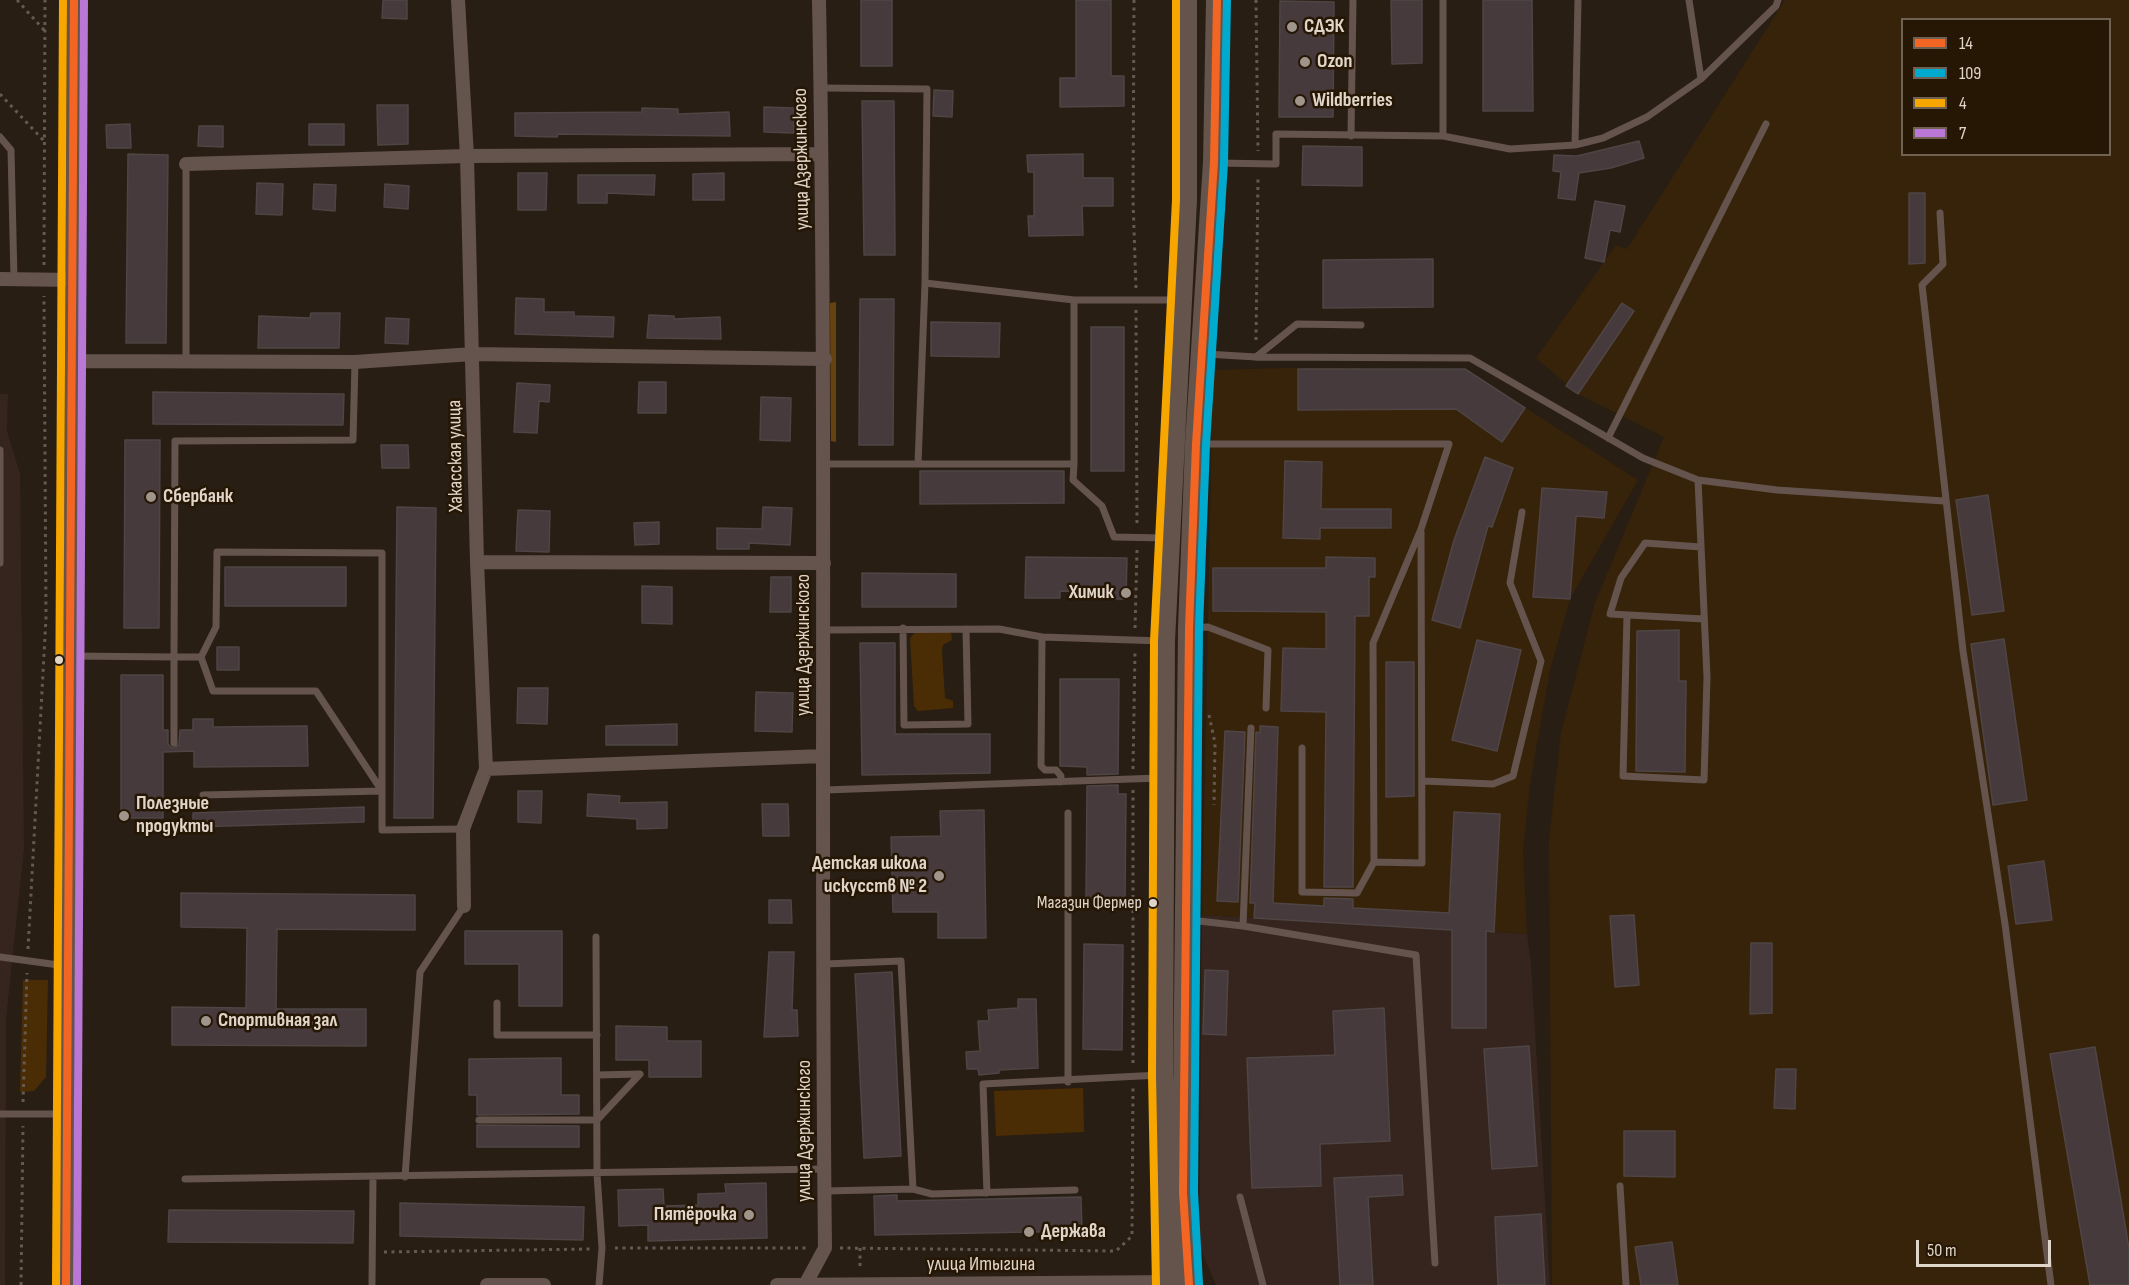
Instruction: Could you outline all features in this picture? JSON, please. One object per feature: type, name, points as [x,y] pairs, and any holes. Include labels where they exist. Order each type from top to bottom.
[{"type":"main road","points":[[1177,1284],[1183,1192],[1190,628],[1196,444],[1191,353],[1182,300],[1186,200],[1186,0]]},
{"type":"main road","points":[[1177,1284],[1162,1075],[1164,641],[1167,538],[1214,162],[1217,0]]},
{"type":"street","points":[[66,1285],[66,966],[74,361],[74,0]]},
{"type":"street","name":"Хакасская улица","points":[[458,0],[467,156],[477,562],[486,769],[463,829],[464,906]]},
{"type":"street","name":"улица Дзержинского","points":[[805,1285],[825,1248],[825,790],[823,756],[825,359],[819,0]]},
{"type":"street","points":[[186,164],[467,156],[820,154]]},
{"type":"street","points":[[7,279],[74,280]]},
{"type":"street","points":[[74,361],[355,362],[473,354],[825,359]]},
{"type":"street","points":[[477,562],[824,563]]},
{"type":"street","points":[[486,769],[823,756]]},
{"type":"street","name":"улица Итыгина","points":[[777,1285],[1177,1284]]},
{"type":"street","points":[[487,1285],[544,1285]]},
{"type":"lane","points":[[1351,136],[1353,0]]},
{"type":"lane","points":[[1443,0],[1443,136]]},
{"type":"lane","points":[[1575,145],[1578,0]]},
{"type":"lane","points":[[1689,0],[1701,79]]},
{"type":"lane","points":[[1214,162],[1275,164],[1276,134],[1443,136],[1510,148],[1575,145],[1604,138],[1647,117],[1701,79],[1776,6],[1778,0]]},
{"type":"lane","points":[[820,88],[927,89],[925,284],[918,464]]},
{"type":"lane","points":[[1608,438],[1766,124]]},
{"type":"lane","points":[[0,137],[11,150],[7,279]]},
{"type":"lane","points":[[0,150],[11,150]]},
{"type":"lane","points":[[186,164],[186,363]]},
{"type":"lane","points":[[1940,213],[1943,264],[1922,285],[1944,501],[1963,651],[2005,924],[2051,1285]]},
{"type":"lane","points":[[925,284],[1074,300],[1182,300]]},
{"type":"lane","points":[[1074,300],[1073,480],[1102,506],[1114,537],[1167,538]]},
{"type":"lane","points":[[1256,357],[1297,324],[1361,324]]},
{"type":"lane","points":[[1191,353],[1256,357],[1470,358],[1643,458],[1698,480],[1777,490],[1944,501]]},
{"type":"lane","points":[[174,743],[175,441],[353,440],[355,362]]},
{"type":"lane","points":[[1196,444],[1449,444],[1421,529],[1373,642],[1374,862],[1358,893],[1302,892],[1302,748]]},
{"type":"lane","points":[[0,450],[0,563]]},
{"type":"lane","points":[[824,464],[1074,464]]},
{"type":"lane","points":[[1627,615],[1623,776],[1704,780],[1707,677],[1698,480]]},
{"type":"lane","points":[[1423,781],[1493,784],[1514,776],[1541,661],[1510,583],[1522,512]]},
{"type":"lane","points":[[1374,862],[1422,863],[1421,529]]},
{"type":"lane","points":[[1701,547],[1645,543],[1621,578],[1610,614],[1704,619]]},
{"type":"lane","points":[[382,791],[316,691],[213,691],[201,657],[216,627],[217,552],[382,553],[382,791],[382,830],[463,829]]},
{"type":"lane","points":[[1190,628],[1208,627],[1268,650],[1266,708]]},
{"type":"lane","points":[[903,628],[904,724],[968,724],[966,629]]},
{"type":"lane","points":[[825,630],[999,629],[1042,637],[1164,641]]},
{"type":"lane","points":[[1042,637],[1041,766],[1045,770],[1056,770],[1060,776],[1060,782]]},
{"type":"lane","points":[[71,656],[201,657]]},
{"type":"lane","points":[[1243,926],[1251,728]]},
{"type":"lane","points":[[825,790],[1164,778]]},
{"type":"lane","points":[[203,795],[382,791]]},
{"type":"lane","points":[[1068,813],[1068,1082]]},
{"type":"lane","points":[[405,1177],[420,972],[464,906]]},
{"type":"lane","points":[[1187,920],[1243,926],[1416,955],[1435,1263]]},
{"type":"lane","points":[[596,937],[597,1174],[602,1248],[599,1285]]},
{"type":"lane","points":[[0,957],[66,966]]},
{"type":"lane","points":[[825,964],[901,961],[913,1189]]},
{"type":"lane","points":[[497,1003],[497,1035],[597,1035]]},
{"type":"lane","points":[[479,1120],[597,1120],[640,1074],[597,1075]]},
{"type":"lane","points":[[987,1193],[983,1084],[1068,1082],[1133,1075],[1162,1075]]},
{"type":"lane","points":[[0,1114],[66,1114]]},
{"type":"lane","points":[[184,1179],[825,1169]]},
{"type":"lane","points":[[372,1285],[373,1176]]},
{"type":"lane","points":[[1620,1186],[1626,1285]]},
{"type":"lane","points":[[825,1191],[913,1189],[932,1194],[1075,1190]]},
{"type":"lane","points":[[1240,1197],[1263,1285]]},
{"type":"path","points":[[17,0],[45,30]]},
{"type":"path","points":[[21,1285],[27,961],[46,618],[45,0]]},
{"type":"path","points":[[373,1252],[602,1248],[1116,1251],[1132,1236],[1133,779],[1137,538],[1136,301],[1133,200],[1134,0]]},
{"type":"path","points":[[1256,0],[1258,164],[1256,357]]},
{"type":"path","points":[[0,94],[45,142]]},
{"type":"path","points":[[860,1248],[861,1284]]},
{"type":"shaded area","points":[[1785,0],[2129,0],[2129,1285],[1552,1285],[1549,840],[1561,733],[1595,603],[1664,437],[1578,394],[1536,358],[1616,245],[1627,249]]},
{"type":"shaded area","points":[[836,302],[836,442],[831,441],[830,303]]},
{"type":"shaded area","points":[[1465,369],[1638,480],[1570,599],[1550,670],[1530,784],[1523,850],[1527,934],[1202,915],[1213,370]]},
{"type":"shaded area","points":[[0,394],[8,394],[7,431],[20,474],[24,848],[6,1019],[5,1285],[0,1285]]},
{"type":"shaded area","points":[[947,631],[951,633],[952,640],[943,645],[942,652],[945,698],[953,701],[953,708],[918,711],[914,706],[910,638],[916,632]]},
{"type":"shaded area","points":[[1202,915],[1527,934],[1531,964],[1550,1285],[1216,1285],[1199,1245]]},
{"type":"shaded area","points":[[1200,956],[1197,1243],[1195,1232],[1197,959]]},
{"type":"shaded area","points":[[23,980],[48,980],[46,1077],[34,1091],[20,1092]]},
{"type":"shaded area","points":[[1083,1088],[1084,1132],[996,1136],[994,1091]]},
{"type":"building","points":[[383,0],[407,0],[407,19],[382,18]]},
{"type":"building","points":[[861,0],[892,0],[892,66],[861,66]]},
{"type":"building","points":[[1076,0],[1111,0],[1111,76],[1124,76],[1124,106],[1060,107],[1060,78],[1076,78]]},
{"type":"building","points":[[1391,0],[1422,0],[1422,63],[1392,64]]},
{"type":"building","points":[[1483,0],[1532,0],[1533,111],[1483,111]]},
{"type":"building","points":[[1280,1],[1334,2],[1333,117],[1279,117]]},
{"type":"building","points":[[934,90],[953,91],[952,117],[933,116]]},
{"type":"building","points":[[862,101],[894,101],[895,255],[864,255]]},
{"type":"building","points":[[377,105],[408,105],[408,144],[378,145]]},
{"type":"building","points":[[764,107],[794,108],[794,133],[764,132]]},
{"type":"building","points":[[642,108],[678,109],[678,114],[729,112],[730,136],[558,134],[557,137],[515,136],[515,113],[642,112]]},
{"type":"building","points":[[130,124],[131,148],[107,148],[106,125]]},
{"type":"building","points":[[309,124],[344,124],[344,145],[309,145]]},
{"type":"building","points":[[199,126],[223,126],[223,147],[198,146]]},
{"type":"building","points":[[1639,141],[1644,158],[1611,168],[1579,173],[1575,200],[1558,198],[1561,172],[1553,171],[1554,155],[1577,156]]},
{"type":"building","points":[[1303,146],[1362,147],[1362,186],[1302,185]]},
{"type":"building","points":[[128,154],[168,155],[166,343],[126,343]]},
{"type":"building","points":[[1083,154],[1083,178],[1113,178],[1113,206],[1082,206],[1083,235],[1029,236],[1028,216],[1034,216],[1034,172],[1028,172],[1027,155]]},
{"type":"building","points":[[518,173],[547,173],[546,210],[518,210]]},
{"type":"building","points":[[724,173],[724,200],[693,200],[693,174]]},
{"type":"building","points":[[578,175],[655,175],[654,195],[607,193],[607,203],[578,203]]},
{"type":"building","points":[[257,183],[283,184],[282,215],[256,214]]},
{"type":"building","points":[[314,184],[336,185],[335,211],[313,209]]},
{"type":"building","points":[[385,184],[409,186],[408,209],[384,207]]},
{"type":"building","points":[[1909,193],[1925,193],[1925,263],[1909,264]]},
{"type":"building","points":[[1595,201],[1625,206],[1620,232],[1610,230],[1604,262],[1585,258]]},
{"type":"building","points":[[1433,259],[1433,307],[1323,308],[1323,260]]},
{"type":"building","points":[[516,298],[544,299],[544,312],[574,312],[574,316],[614,317],[613,337],[515,334]]},
{"type":"building","points":[[860,299],[894,299],[893,445],[859,445]]},
{"type":"building","points":[[1622,303],[1634,311],[1578,394],[1566,386]]},
{"type":"building","points":[[311,313],[340,313],[339,348],[258,348],[259,316],[310,318]]},
{"type":"building","points":[[649,315],[674,316],[674,319],[720,317],[721,339],[647,338]]},
{"type":"building","points":[[386,318],[409,319],[408,344],[385,343]]},
{"type":"building","points":[[931,322],[1000,323],[999,357],[931,356]]},
{"type":"building","points":[[1091,327],[1124,327],[1124,471],[1091,471]]},
{"type":"building","points":[[1298,369],[1465,369],[1525,408],[1502,442],[1456,409],[1298,410]]},
{"type":"building","points":[[639,382],[666,382],[666,413],[638,413]]},
{"type":"building","points":[[517,383],[550,385],[549,402],[539,401],[537,433],[514,432]]},
{"type":"building","points":[[153,392],[344,394],[343,425],[153,424]]},
{"type":"building","points":[[761,397],[791,398],[790,441],[760,440]]},
{"type":"building","points":[[125,440],[160,440],[159,628],[124,628]]},
{"type":"building","points":[[381,445],[408,445],[409,468],[382,468]]},
{"type":"building","points":[[1485,457],[1513,468],[1492,527],[1488,526],[1460,628],[1432,620],[1454,540]]},
{"type":"building","points":[[1285,461],[1322,462],[1321,509],[1391,509],[1391,528],[1320,528],[1320,539],[1283,538]]},
{"type":"building","points":[[920,471],[1064,471],[1064,503],[920,504]]},
{"type":"building","points":[[1542,488],[1607,492],[1604,518],[1576,516],[1570,599],[1533,597]]},
{"type":"building","points":[[1988,495],[2004,611],[1972,615],[1956,500]]},
{"type":"building","points":[[397,507],[436,508],[433,818],[394,818]]},
{"type":"building","points":[[763,507],[792,508],[790,545],[749,543],[749,549],[717,549],[717,528],[762,529]]},
{"type":"building","points":[[518,510],[550,511],[549,552],[516,551]]},
{"type":"building","points":[[659,522],[659,544],[635,545],[634,523]]},
{"type":"building","points":[[1026,557],[1127,558],[1126,599],[1095,599],[1095,592],[1060,591],[1060,598],[1025,598]]},
{"type":"building","points":[[1326,557],[1375,558],[1375,577],[1369,577],[1369,616],[1355,616],[1353,887],[1324,887],[1326,712],[1281,711],[1283,648],[1326,649],[1326,612],[1213,611],[1213,568],[1326,568]]},
{"type":"building","points":[[225,567],[346,567],[346,606],[225,606]]},
{"type":"building","points":[[862,573],[956,574],[956,607],[862,607]]},
{"type":"building","points":[[771,577],[791,577],[791,612],[770,612]]},
{"type":"building","points":[[642,586],[672,587],[672,624],[642,623]]},
{"type":"building","points":[[1679,630],[1679,681],[1686,681],[1685,772],[1636,771],[1637,631]]},
{"type":"building","points":[[2004,639],[2027,800],[1993,805],[1971,644]]},
{"type":"building","points":[[1477,640],[1521,650],[1497,751],[1452,740]]},
{"type":"building","points":[[860,643],[895,643],[895,734],[990,734],[990,773],[862,775]]},
{"type":"building","points":[[217,647],[239,647],[239,670],[217,670]]},
{"type":"building","points":[[1386,662],[1414,662],[1414,796],[1386,797]]},
{"type":"building","points":[[121,675],[163,675],[163,730],[168,730],[168,744],[172,748],[179,745],[180,730],[193,730],[193,719],[213,719],[213,727],[307,726],[308,766],[194,767],[194,751],[163,752],[163,818],[121,818]]},
{"type":"building","points":[[1060,679],[1119,679],[1118,774],[1087,775],[1087,767],[1060,766]]},
{"type":"building","points":[[518,688],[548,688],[547,724],[517,723]]},
{"type":"building","points":[[756,692],[793,693],[792,732],[755,731]]},
{"type":"building","points":[[677,724],[677,745],[606,745],[606,726]]},
{"type":"building","points":[[1260,726],[1278,727],[1273,903],[1324,906],[1324,898],[1353,899],[1353,908],[1449,913],[1454,812],[1500,814],[1494,932],[1486,931],[1486,1028],[1452,1028],[1452,930],[1254,918],[1255,903],[1250,903],[1256,732],[1260,733]]},
{"type":"building","points":[[1225,731],[1245,732],[1238,902],[1217,901]]},
{"type":"building","points":[[1118,785],[1118,794],[1126,794],[1125,899],[1086,899],[1087,786]]},
{"type":"building","points":[[518,791],[542,791],[541,823],[518,822]]},
{"type":"building","points":[[588,794],[620,796],[619,803],[667,802],[667,828],[637,829],[637,819],[587,816]]},
{"type":"building","points":[[762,804],[788,804],[789,836],[763,836]]},
{"type":"building","points":[[364,807],[364,822],[193,827],[193,813]]},
{"type":"building","name":"Детская школа искусств № 2","points":[[984,810],[986,938],[938,938],[938,912],[893,912],[891,837],[941,836],[940,811]]},
{"type":"building","points":[[2044,861],[2052,920],[2016,924],[2008,866]]},
{"type":"building","points":[[181,893],[415,895],[415,930],[277,929],[276,1009],[366,1009],[366,1046],[172,1045],[172,1007],[246,1008],[247,928],[181,927]]},
{"type":"building","points":[[769,900],[791,900],[792,923],[769,923]]},
{"type":"building","points":[[1634,915],[1639,985],[1615,987],[1610,916]]},
{"type":"building","points":[[465,931],[562,931],[562,1006],[519,1006],[519,964],[465,964]]},
{"type":"building","points":[[1751,943],[1772,943],[1772,1013],[1750,1014]]},
{"type":"building","points":[[1084,944],[1123,945],[1122,1050],[1083,1049]]},
{"type":"building","points":[[769,952],[794,952],[792,1010],[797,1010],[798,1036],[764,1037]]},
{"type":"building","points":[[1205,970],[1228,971],[1226,1035],[1203,1034]]},
{"type":"building","points":[[892,972],[901,1156],[864,1158],[855,974]]},
{"type":"building","points":[[1018,999],[1036,999],[1038,1068],[999,1070],[999,1073],[979,1075],[978,1069],[967,1069],[966,1052],[980,1051],[978,1021],[989,1021],[988,1010],[1018,1008]]},
{"type":"building","points":[[1384,1008],[1390,1141],[1320,1144],[1321,1186],[1252,1188],[1247,1058],[1335,1055],[1333,1011]]},
{"type":"building","points":[[616,1026],[667,1027],[667,1041],[701,1041],[701,1077],[649,1077],[649,1060],[616,1060]]},
{"type":"building","points":[[1529,1046],[1537,1166],[1492,1169],[1484,1049]]},
{"type":"building","points":[[2095,1047],[2129,1248],[2129,1285],[2090,1285],[2050,1054]]},
{"type":"building","points":[[561,1058],[561,1095],[579,1095],[579,1114],[477,1115],[477,1095],[469,1095],[469,1059]]},
{"type":"building","points":[[1776,1069],[1796,1069],[1795,1109],[1774,1108]]},
{"type":"building","points":[[477,1125],[579,1126],[579,1147],[477,1147]]},
{"type":"building","points":[[1624,1131],[1675,1131],[1675,1177],[1624,1176]]},
{"type":"building","points":[[1402,1175],[1403,1195],[1368,1197],[1373,1285],[1340,1285],[1334,1178]]},
{"type":"building","points":[[766,1183],[767,1238],[648,1241],[648,1225],[619,1226],[618,1190],[663,1189],[664,1206],[698,1205],[698,1194],[726,1193],[725,1184]]},
{"type":"building","points":[[897,1195],[897,1201],[1081,1197],[1082,1231],[875,1235],[874,1196]]},
{"type":"building","points":[[400,1203],[584,1207],[583,1240],[400,1236]]},
{"type":"building","points":[[169,1210],[354,1211],[353,1243],[168,1242]]},
{"type":"building","points":[[1541,1214],[1545,1285],[1498,1285],[1495,1217]]},
{"type":"building","points":[[1672,1242],[1678,1285],[1641,1285],[1635,1247]]},
{"type":"transit line","name":"4","points":[[56,1285],[63,0]]},
{"type":"transit line","name":"14","points":[[66,1285],[74,0]]},
{"type":"transit line","name":"7","points":[[77,1285],[84,0]]},
{"type":"transit line","name":"4","points":[[1156,1285],[1152,1075],[1154,641],[1176,200],[1176,0]]},
{"type":"transit line","name":"14","points":[[1189,1285],[1183,1192],[1189,628],[1196,444],[1214,162],[1217,0]]},
{"type":"transit line","name":"109","points":[[1199,1284],[1194,1192],[1199,628],[1206,445],[1224,163],[1227,0]]},
{"type":"place","name":"СДЭК","points":[[1292,27]]},
{"type":"place","name":"Ozon","points":[[1305,62]]},
{"type":"place","name":"Wildberries","points":[[1300,101]]},
{"type":"place","name":"Сбербанк","points":[[151,497]]},
{"type":"place","name":"Химик","points":[[1126,593]]},
{"type":"place","name":"Полезные продукты","points":[[124,816]]},
{"type":"place","name":"Детская школа искусств № 2","points":[[939,876]]},
{"type":"place","name":"Магазин Фермер","points":[[1153,903]]},
{"type":"place","name":"Спортивная зал","points":[[206,1021]]},
{"type":"place","name":"Пятёрочка","points":[[749,1215]]},
{"type":"place","name":"Держава","points":[[1029,1232]]}]
